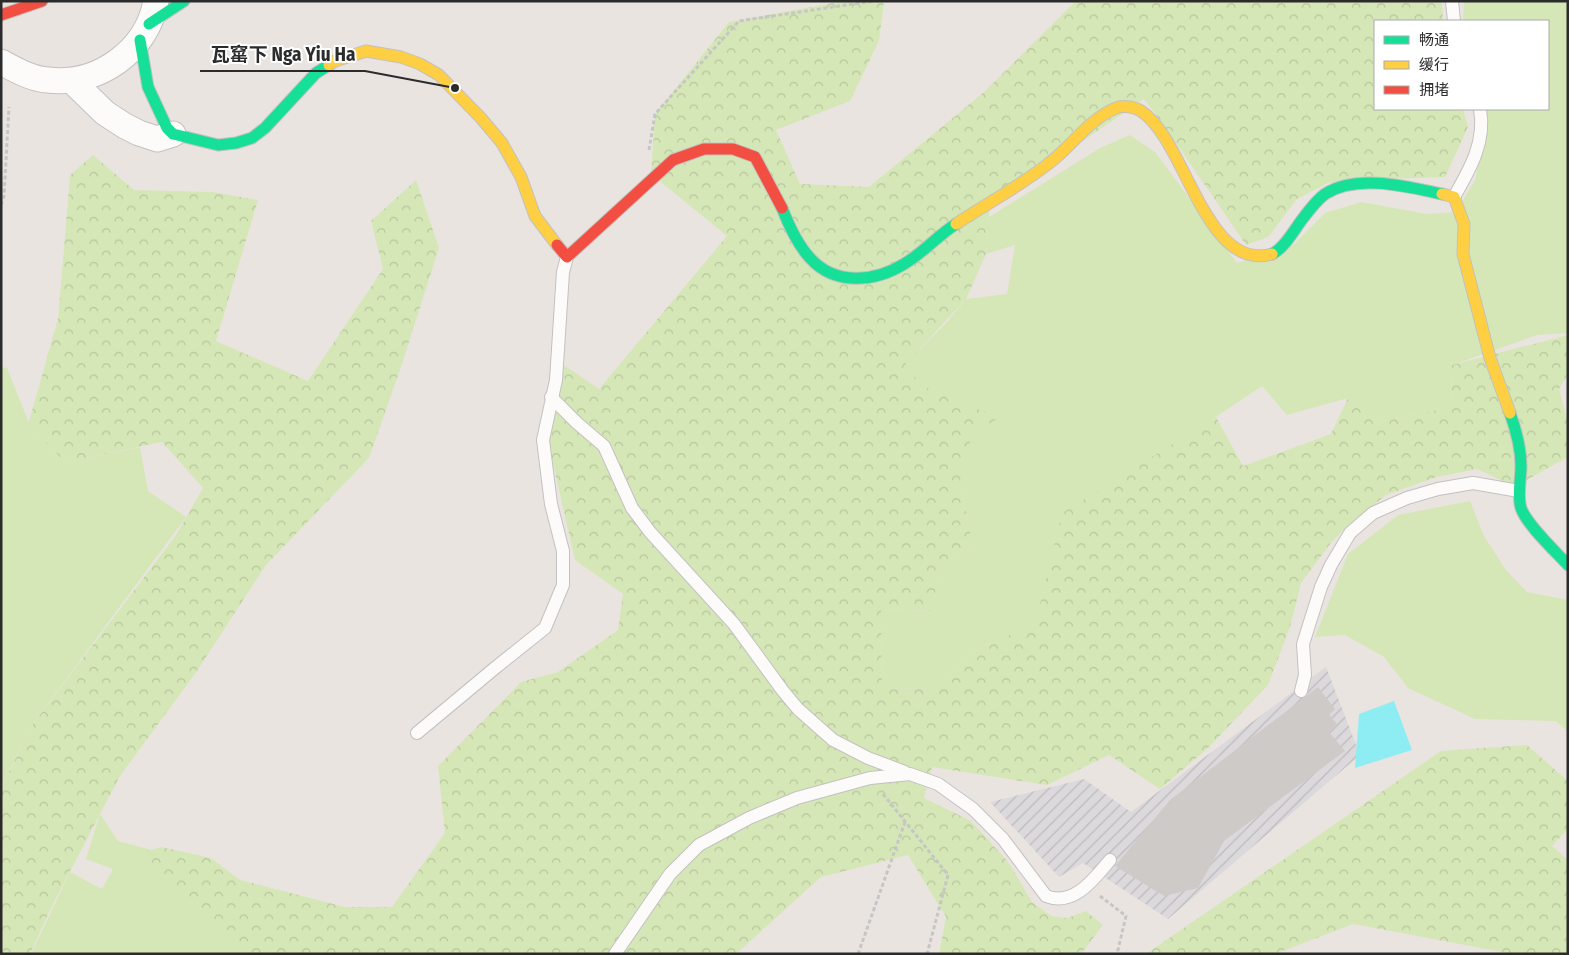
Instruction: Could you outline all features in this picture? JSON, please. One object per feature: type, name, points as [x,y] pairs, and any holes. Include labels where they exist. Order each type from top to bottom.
[{"type":"main road","points":[[1,15],[42,1]]},
{"type":"main road","points":[[184,1],[149,22],[148,88],[167,128],[173,134],[218,145],[236,143],[252,138],[265,128],[308,81],[335,61],[366,51],[401,56],[439,75],[502,143],[521,177],[534,216],[567,257],[673,160],[704,149],[733,149],[756,157],[799,243],[815,264],[830,275],[838,277],[852,280],[871,277],[894,270],[915,257],[942,234],[1047,165],[1108,111],[1122,106],[1137,109],[1159,129],[1170,145],[1192,190],[1216,228],[1233,248],[1245,254],[1262,256],[1278,251],[1313,206],[1328,192],[1351,184],[1379,183],[1454,197],[1464,224],[1463,254],[1488,349],[1517,434],[1521,509],[1535,530],[1568,565]]},
{"type":"street","points":[[1,62],[22,74],[47,80],[72,81],[98,73],[122,59],[149,22]]},
{"type":"street","points":[[72,81],[105,113],[125,126],[157,139],[173,134]]},
{"type":"lane","points":[[1452,1],[1454,20]]},
{"type":"lane","points":[[1454,197],[1474,160],[1481,136],[1480,110]]},
{"type":"lane","points":[[417,733],[494,668],[546,628],[563,584],[563,551],[551,504],[543,440],[556,380],[563,272],[567,257]]},
{"type":"lane","points":[[551,397],[604,446],[632,508],[650,532],[734,624],[798,709],[833,740],[868,758],[938,784],[973,809],[1003,839],[1046,896],[1062,899],[1075,894],[1086,886],[1110,860]]},
{"type":"lane","points":[[1301,691],[1305,675],[1303,644],[1321,587],[1331,565],[1350,533],[1373,513],[1407,498],[1438,490],[1473,483],[1519,492]]},
{"type":"lane","points":[[615,954],[670,874],[699,845],[749,818],[797,798],[870,778],[910,774]]},
{"type":"path","points":[[649,151],[655,114],[739,21],[873,1]]},
{"type":"path","points":[[1,205],[4,196],[9,107]]},
{"type":"path","points":[[870,778],[948,875],[927,954]]},
{"type":"path","points":[[858,954],[905,822]]},
{"type":"path","points":[[1086,886],[1126,916],[1117,954]]},
{"type":"shaded area","points":[[1326,667],[1360,755],[1168,919],[1083,863],[1059,877],[990,802],[1084,779],[1131,812]]},
{"type":"green space","points":[[843,1],[884,1],[879,41],[850,101],[776,130],[800,184],[869,187],[983,93],[1076,1],[1442,1],[1443,20],[1374,20],[1374,110],[1463,110],[1468,127],[1445,177],[1356,180],[1328,183],[1297,199],[1268,237],[1246,245],[1144,99],[990,205],[986,254],[966,299],[904,366],[925,387],[999,418],[972,434],[960,481],[973,548],[942,565],[931,611],[881,609],[882,688],[931,689],[980,647],[1035,625],[1062,513],[1216,417],[1243,466],[1331,434],[1348,398],[1375,423],[1451,407],[1452,365],[1568,335],[1568,374],[1559,389],[1568,423],[1568,457],[1523,482],[1509,484],[1477,469],[1437,477],[1386,495],[1345,528],[1330,544],[1301,583],[1290,627],[1268,685],[1207,749],[1160,789],[1109,755],[1047,785],[932,767],[924,798],[971,821],[1009,863],[1032,902],[1051,916],[1067,918],[1086,911],[1103,925],[1081,954],[939,954],[946,917],[908,855],[821,877],[736,954],[251,954],[133,855],[161,847],[211,858],[240,880],[345,907],[392,907],[445,833],[438,766],[521,682],[558,672],[618,630],[623,594],[575,560],[549,446],[561,363],[599,389],[727,236],[651,174],[655,114],[729,22]]},
{"type":"green space","points":[[1464,1],[1568,1],[1568,333],[1537,335],[1452,365],[1451,407],[1375,423],[1348,398],[1287,415],[1262,386],[1147,463],[1054,570],[1035,625],[980,647],[931,689],[882,688],[881,609],[931,611],[942,565],[973,548],[960,481],[932,394],[903,366],[948,321],[966,299],[1007,294],[1015,245],[986,254],[989,217],[1100,148],[1130,135],[1156,153],[1237,263],[1294,244],[1325,213],[1361,202],[1427,214],[1456,212],[1475,180],[1487,122],[1483,110],[1549,110],[1549,20],[1463,20]]},
{"type":"green space","points":[[93,155],[134,190],[213,192],[258,200],[216,341],[308,381],[383,269],[371,221],[416,180],[439,248],[401,367],[369,458],[266,565],[197,671],[120,776],[53,904],[30,954],[1,954],[1,788],[33,724],[176,535],[203,488],[162,442],[65,462],[28,425],[58,319],[70,175]]},
{"type":"green space","points":[[1,367],[7,368],[31,428],[65,462],[140,447],[148,491],[186,517],[33,724],[1,787]]},
{"type":"green space","points":[[1470,501],[1484,536],[1506,570],[1527,592],[1568,600],[1568,732],[1556,721],[1475,719],[1408,688],[1384,657],[1345,635],[1315,637],[1348,554],[1398,515]]},
{"type":"green space","points":[[1527,745],[1568,781],[1568,829],[1552,846],[1568,860],[1568,954],[1513,954],[1353,924],[1275,954],[1146,954],[1441,751]]},
{"type":"green space","points":[[100,814],[118,841],[152,850],[308,954],[31,954],[70,872],[102,889],[113,869],[86,859]]},
{"type":"water","points":[[1394,701],[1412,750],[1355,768],[1359,714]]},
{"type":"building","points":[[1318,687],[1335,709],[1329,715],[1337,724],[1329,732],[1345,751],[1224,841],[1198,888],[1164,896],[1115,866],[1170,800]]},
{"type":"traffic: fast","points":[[149,24],[184,1]]},
{"type":"traffic: fast","points":[[140,40],[148,87],[167,128],[173,134],[218,145],[236,143],[252,138],[265,128],[316,73],[329,65]]},
{"type":"traffic: fast","points":[[1272,254],[1285,243],[1319,199],[1338,188],[1352,184],[1367,183],[1399,185],[1442,194]]},
{"type":"traffic: fast","points":[[782,208],[794,235],[810,258],[820,267],[843,277],[868,277],[881,275],[893,270],[917,255],[956,224]]},
{"type":"traffic: fast","points":[[1510,413],[1520,453],[1519,498],[1521,508],[1535,530],[1568,565]]},
{"type":"traffic: slow","points":[[329,65],[335,61],[366,51],[401,57],[420,64],[439,75],[480,117],[502,143],[521,177],[535,216],[557,245]]},
{"type":"traffic: slow","points":[[956,224],[1037,172],[1097,119],[1119,107],[1129,107],[1141,111],[1157,126],[1213,225],[1230,244],[1249,254],[1272,254]]},
{"type":"traffic: slow","points":[[1442,194],[1454,197],[1464,224],[1463,254],[1490,358],[1510,413]]},
{"type":"traffic: jam","points":[[1,15],[42,1]]},
{"type":"traffic: jam","points":[[557,245],[567,257],[673,160],[704,149],[733,149],[755,157],[782,208]]},
{"type":"place","name":"瓦窰下 Nga Yiu Ha","points":[[455,88]]}]
